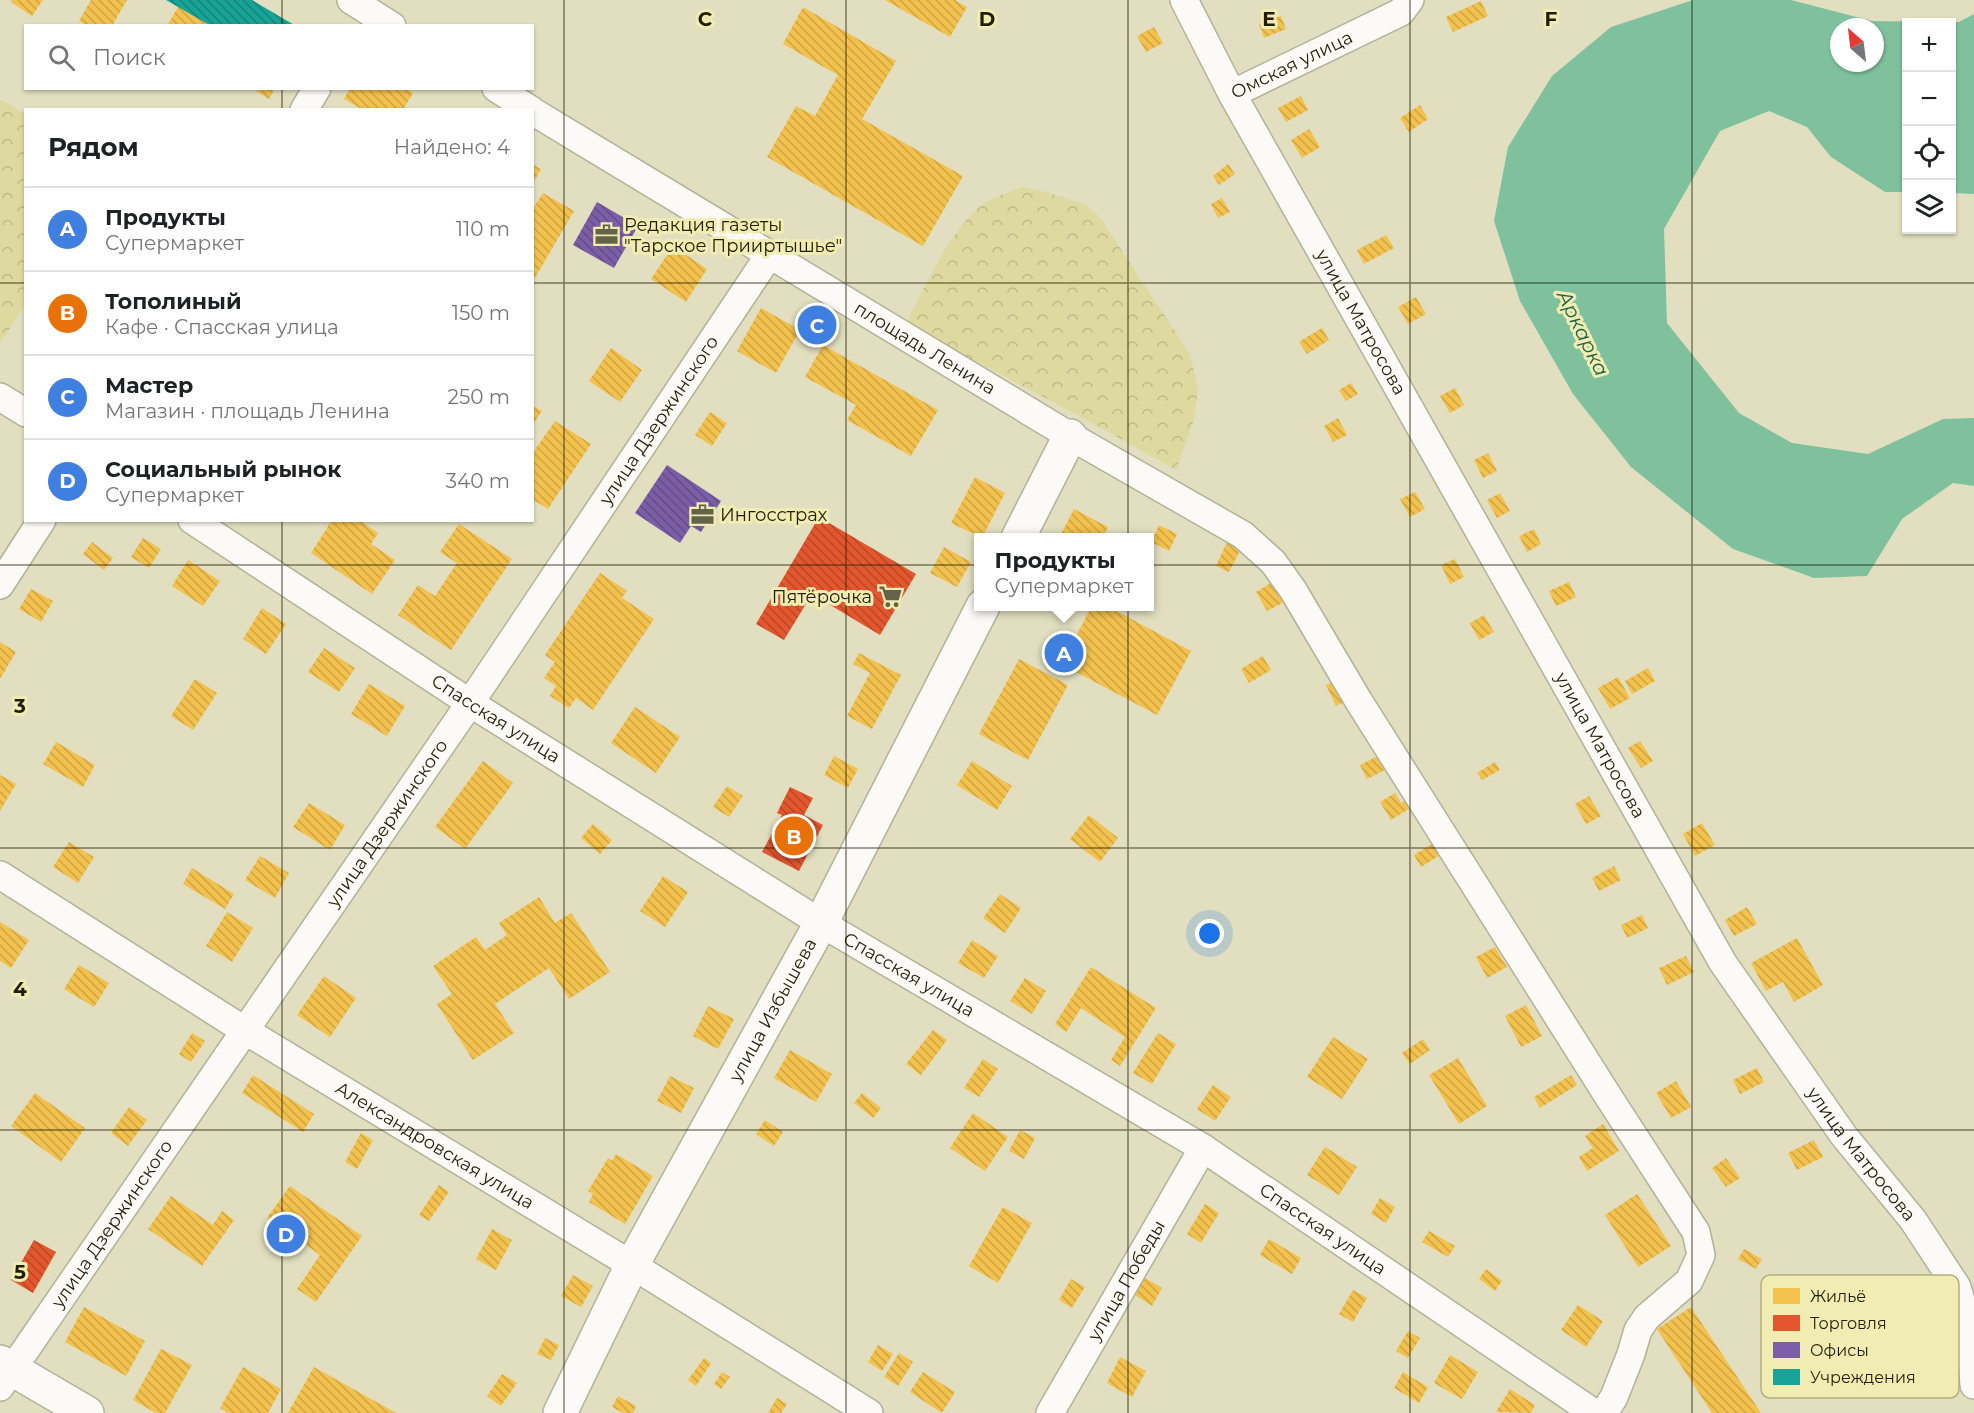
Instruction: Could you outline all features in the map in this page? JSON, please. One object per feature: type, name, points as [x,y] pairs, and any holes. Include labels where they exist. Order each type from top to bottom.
[{"type":"main road","points":[[1020,533],[1070,436]]},
{"type":"main road","name":"улица Избышева","points":[[560,1413],[632,1265],[821,923],[980,611]]},
{"type":"main road","points":[[4,1373],[87,1413]]},
{"type":"street","name":"Омская улица","points":[[1184,0],[1232,94],[1401,12],[1410,0]]},
{"type":"street","points":[[358,12],[387,24]]},
{"type":"street","points":[[304,108],[316,90]]},
{"type":"street","name":"площадь Ленина","points":[[499,90],[529,108]]},
{"type":"street","name":"улица Матросова","points":[[1232,94],[1723,963],[1844,1136],[1913,1220],[1950,1275]]},
{"type":"street","name":"площадь Ленина","points":[[534,111],[1070,436],[1243,535],[1273,562],[1293,590],[1364,710],[1696,1232],[1701,1255],[1689,1281],[1647,1317],[1638,1330],[1618,1386],[1604,1413]]},
{"type":"street","name":"улица Дзержинского","points":[[4,1373],[470,703],[770,254]]},
{"type":"street","points":[[0,397],[24,412]]},
{"type":"street","points":[[0,585],[41,522]]},
{"type":"street","name":"Спасская улица","points":[[195,522],[470,703],[821,923],[1203,1148],[1594,1413]]},
{"type":"street","name":"Александровская улица","points":[[0,875],[244,1030],[632,1265],[869,1413]]},
{"type":"street","name":"улица Победы","points":[[1050,1413],[1203,1148]]},
{"type":"street","name":"улица Матросова","points":[[1959,1291],[1970,1331],[1974,1385]]},
{"type":"green space","points":[[0,99],[24,114],[24,306],[0,344]]},
{"type":"green space","points":[[1022,187],[1086,205],[1101,219],[1190,354],[1198,390],[1193,423],[1176,470],[906,324],[946,248],[966,221],[987,202]]},
{"type":"water","name":"Аркарка","points":[[1693,0],[1791,0],[1860,18],[1830,18],[1830,72],[1884,72],[1884,21],[1902,21],[1902,192],[1885,192],[1831,157],[1807,127],[1769,111],[1720,131],[1664,229],[1667,323],[1739,413],[1792,443],[1868,454],[1943,419],[1974,418],[1974,486],[1953,483],[1902,519],[1867,576],[1814,578],[1733,549],[1631,467],[1573,394],[1520,301],[1494,221],[1508,147],[1552,76],[1611,27]]},
{"type":"water","points":[[1974,14],[1974,194],[1956,193],[1956,22]]},
{"type":"building: Жильё","points":[[12,0],[43,0],[32,16],[11,2]]},
{"type":"building: Жильё","points":[[91,0],[127,0],[113,24],[84,24],[79,21]]},
{"type":"building: Жильё","points":[[885,0],[955,0],[967,7],[950,37]]},
{"type":"building: Жильё","points":[[1481,1],[1488,16],[1453,32],[1446,17]]},
{"type":"building: Жильё","points":[[178,7],[207,23],[207,24],[168,24]]},
{"type":"building: Жильё","points":[[803,7],[896,61],[862,119],[963,176],[923,246],[767,157],[796,106],[815,116],[838,75],[783,44]]},
{"type":"building: Жильё","points":[[1281,16],[1286,29],[1264,38],[1259,24]]},
{"type":"building: Жильё","points":[[1154,27],[1163,43],[1146,52],[1137,36]]},
{"type":"building: Жильё","points":[[254,90],[274,90],[269,99]]},
{"type":"building: Жильё","points":[[349,90],[408,90],[413,93],[404,108],[360,108],[344,99]]},
{"type":"building: Жильё","points":[[1301,96],[1308,110],[1286,122],[1278,108]]},
{"type":"building: Жильё","points":[[1420,105],[1428,119],[1409,132],[1400,118]]},
{"type":"building: Жильё","points":[[1309,129],[1320,147],[1302,158],[1291,140]]},
{"type":"building: Жильё","points":[[1228,164],[1235,174],[1219,185],[1213,176]]},
{"type":"building: Жильё","points":[[534,165],[541,169],[534,181]]},
{"type":"building: Жильё","points":[[543,193],[574,211],[534,280],[534,207]]},
{"type":"building: Жильё","points":[[1222,198],[1230,212],[1218,218],[1211,204]]},
{"type":"building: Жильё","points":[[1386,235],[1394,248],[1364,264],[1357,250]]},
{"type":"building: Жильё","points":[[673,246],[707,269],[686,302],[651,279]]},
{"type":"building: Жильё","points":[[1416,297],[1426,314],[1408,324],[1398,307]]},
{"type":"building: Жильё","points":[[761,308],[800,330],[776,373],[737,351]]},
{"type":"building: Жильё","points":[[1322,328],[1329,340],[1307,354],[1299,342]]},
{"type":"building: Жильё","points":[[823,345],[938,410],[911,456],[847,420],[856,405],[805,377]]},
{"type":"building: Жильё","points":[[611,348],[642,370],[620,402],[589,381]]},
{"type":"building: Жильё","points":[[1351,383],[1358,394],[1346,401],[1339,390]]},
{"type":"building: Жильё","points":[[1455,388],[1464,405],[1450,413],[1440,396]]},
{"type":"building: Жильё","points":[[534,406],[542,411],[534,423]]},
{"type":"building: Жильё","points":[[710,412],[727,423],[712,446],[695,435]]},
{"type":"building: Жильё","points":[[1338,418],[1347,435],[1333,442],[1324,426]]},
{"type":"building: Жильё","points":[[555,421],[591,444],[548,509],[534,500],[534,451]]},
{"type":"building: Жильё","points":[[1488,453],[1497,471],[1483,478],[1474,460]]},
{"type":"building: Жильё","points":[[975,477],[1005,493],[985,533],[974,534],[951,523]]},
{"type":"building: Жильё","points":[[1415,492],[1425,509],[1410,517],[1400,499]]},
{"type":"building: Жильё","points":[[1500,493],[1510,511],[1497,518],[1487,500]]},
{"type":"building: Жильё","points":[[1074,509],[1108,527],[1105,533],[1062,533]]},
{"type":"building: Жильё","points":[[331,522],[362,522],[378,533],[371,544],[395,560],[372,594],[311,553]]},
{"type":"building: Жильё","points":[[459,524],[512,559],[451,650],[398,615],[418,585],[435,596],[457,563],[440,552]]},
{"type":"building: Жильё","points":[[1159,525],[1177,534],[1169,551],[1154,544],[1154,536]]},
{"type":"building: Жильё","points":[[1534,529],[1541,544],[1527,552],[1519,536]]},
{"type":"building: Жильё","points":[[143,538],[161,549],[149,568],[131,557]]},
{"type":"building: Жильё","points":[[92,542],[113,558],[104,570],[83,554]]},
{"type":"building: Жильё","points":[[1227,542],[1241,549],[1229,572],[1216,566]]},
{"type":"building: Жильё","points":[[944,547],[971,562],[957,587],[930,573]]},
{"type":"building: Жильё","points":[[1455,559],[1464,577],[1450,584],[1441,565]]},
{"type":"building: Жильё","points":[[188,560],[220,581],[203,606],[172,586]]},
{"type":"building: Жильё","points":[[600,573],[627,591],[622,598],[654,619],[593,710],[576,698],[569,708],[550,696],[556,686],[544,678],[555,662],[545,655]]},
{"type":"building: Жильё","points":[[1274,581],[1286,601],[1267,611],[1256,592]]},
{"type":"building: Жильё","points":[[1569,582],[1576,597],[1556,606],[1549,591]]},
{"type":"building: Жильё","points":[[31,589],[53,601],[41,622],[19,609]]},
{"type":"building: Жильё","points":[[262,608],[286,624],[266,654],[243,639]]},
{"type":"building: Жильё","points":[[1089,611],[1116,611],[1191,651],[1157,715],[1061,664]]},
{"type":"building: Жильё","points":[[1484,615],[1494,632],[1479,640],[1470,623]]},
{"type":"building: Жильё","points":[[0,642],[16,652],[0,679]]},
{"type":"building: Жильё","points":[[324,648],[355,668],[339,692],[308,672]]},
{"type":"building: Жильё","points":[[859,653],[901,675],[872,729],[847,716],[870,673],[853,664]]},
{"type":"building: Жильё","points":[[1263,656],[1271,670],[1249,683],[1241,669]]},
{"type":"building: Жильё","points":[[1019,659],[1068,685],[1028,760],[979,734]]},
{"type":"building: Жильё","points":[[1648,668],[1655,681],[1632,694],[1625,681]]},
{"type":"building: Жильё","points":[[1618,677],[1630,698],[1610,709],[1598,688]]},
{"type":"building: Жильё","points":[[195,679],[217,693],[193,730],[171,716]]},
{"type":"building: Жильё","points":[[1337,680],[1347,701],[1336,706],[1326,685]]},
{"type":"building: Жильё","points":[[369,684],[405,706],[387,736],[351,714]]},
{"type":"building: Жильё","points":[[635,707],[680,737],[656,773],[611,743]]},
{"type":"building: Жильё","points":[[1640,741],[1653,761],[1641,768],[1628,748]]},
{"type":"building: Жильё","points":[[56,742],[95,765],[83,787],[43,764]]},
{"type":"building: Жильё","points":[[1386,752],[1393,766],[1367,779],[1360,765]]},
{"type":"building: Жильё","points":[[834,756],[858,769],[848,788],[824,775]]},
{"type":"building: Жильё","points":[[483,761],[513,783],[465,849],[435,827]]},
{"type":"building: Жильё","points":[[972,761],[1012,786],[997,810],[957,785]]},
{"type":"building: Жильё","points":[[1495,762],[1500,770],[1482,780],[1477,773]]},
{"type":"building: Жильё","points":[[0,775],[16,784],[0,811]]},
{"type":"building: Жильё","points":[[727,786],[743,796],[729,817],[713,807]]},
{"type":"building: Жильё","points":[[1395,793],[1401,803],[1413,796],[1418,803],[1391,820],[1380,802]]},
{"type":"building: Жильё","points":[[1589,796],[1601,816],[1586,824],[1575,804]]},
{"type":"building: Жильё","points":[[309,803],[345,825],[330,850],[293,827]]},
{"type":"building: Жильё","points":[[1089,815],[1118,838],[1100,862],[1070,839]]},
{"type":"building: Жильё","points":[[1702,823],[1715,845],[1695,856],[1683,834]]},
{"type":"building: Жильё","points":[[593,824],[612,840],[600,854],[581,838]]},
{"type":"building: Жильё","points":[[69,842],[94,857],[78,883],[53,867]]},
{"type":"building: Жильё","points":[[1435,842],[1442,854],[1421,867],[1414,855]]},
{"type":"building: Жильё","points":[[260,856],[289,873],[275,898],[245,880]]},
{"type":"building: Жильё","points":[[1614,866],[1621,880],[1599,891],[1592,878]]},
{"type":"building: Жильё","points":[[192,868],[234,894],[225,909],[183,884]]},
{"type":"building: Жильё","points":[[663,876],[688,892],[665,927],[640,911]]},
{"type":"building: Жильё","points":[[1000,894],[1021,908],[1005,933],[983,918]]},
{"type":"building: Жильё","points":[[539,897],[555,923],[571,913],[610,972],[569,999],[549,968],[495,1004],[514,1033],[473,1060],[437,1004],[452,994],[433,966],[476,937],[485,950],[507,935],[499,923]]},
{"type":"building: Жильё","points":[[1747,907],[1757,924],[1734,936],[1725,920]]},
{"type":"building: Жильё","points":[[227,912],[253,928],[232,962],[206,946]]},
{"type":"building: Жильё","points":[[1642,915],[1648,928],[1627,938],[1621,925]]},
{"type":"building: Жильё","points":[[0,922],[29,940],[11,968],[0,961]]},
{"type":"building: Жильё","points":[[1797,938],[1823,985],[1794,1002],[1783,982],[1766,991],[1751,963]]},
{"type":"building: Жильё","points":[[972,940],[998,956],[984,978],[958,963]]},
{"type":"building: Жильё","points":[[1495,947],[1507,967],[1487,978],[1476,957]]},
{"type":"building: Жильё","points":[[1686,956],[1694,972],[1667,985],[1659,968]]},
{"type":"building: Жильё","points":[[79,965],[109,983],[94,1007],[64,989]]},
{"type":"building: Жильё","points":[[1091,967],[1156,1008],[1120,1066],[1111,1060],[1125,1037],[1081,1008],[1066,1032],[1055,1024]]},
{"type":"building: Жильё","points":[[324,976],[356,998],[330,1037],[297,1015]]},
{"type":"building: Жильё","points":[[1025,978],[1046,991],[1032,1014],[1010,1001]]},
{"type":"building: Жильё","points":[[1526,1005],[1542,1036],[1521,1047],[1505,1016]]},
{"type":"building: Жильё","points":[[708,1006],[734,1019],[718,1049],[693,1036]]},
{"type":"building: Жильё","points":[[933,1030],[947,1040],[921,1075],[906,1064]]},
{"type":"building: Жильё","points":[[192,1033],[205,1041],[191,1062],[179,1054]]},
{"type":"building: Жильё","points":[[1158,1033],[1176,1044],[1152,1084],[1133,1073]]},
{"type":"building: Жильё","points":[[1333,1037],[1368,1059],[1342,1099],[1307,1077]]},
{"type":"building: Жильё","points":[[1423,1039],[1430,1050],[1410,1064],[1402,1053]]},
{"type":"building: Жильё","points":[[790,1050],[832,1074],[816,1102],[774,1078]]},
{"type":"building: Жильё","points":[[1458,1058],[1487,1106],[1459,1124],[1429,1075]]},
{"type":"building: Жильё","points":[[983,1059],[998,1069],[979,1097],[964,1088]]},
{"type":"building: Жильё","points":[[1757,1068],[1764,1082],[1740,1094],[1733,1080]]},
{"type":"building: Жильё","points":[[253,1075],[314,1114],[303,1132],[242,1093]]},
{"type":"building: Жильё","points":[[1571,1075],[1577,1085],[1540,1108],[1534,1097]]},
{"type":"building: Жильё","points":[[670,1076],[694,1088],[681,1113],[657,1101]]},
{"type":"building: Жильё","points":[[1676,1081],[1691,1107],[1671,1118],[1656,1093]]},
{"type":"building: Жильё","points":[[1213,1085],[1231,1097],[1215,1121],[1197,1109]]},
{"type":"building: Жильё","points":[[35,1093],[85,1128],[61,1162],[11,1126]]},
{"type":"building: Жильё","points":[[862,1093],[881,1108],[873,1118],[854,1103]]},
{"type":"building: Жильё","points":[[129,1107],[147,1120],[128,1146],[111,1133]]},
{"type":"building: Жильё","points":[[973,1113],[1008,1137],[985,1171],[950,1148]]},
{"type":"building: Жильё","points":[[765,1120],[783,1132],[774,1146],[756,1134]]},
{"type":"building: Жильё","points":[[1603,1124],[1619,1151],[1587,1171],[1579,1157],[1593,1148],[1585,1136]]},
{"type":"building: Жильё","points":[[1020,1130],[1035,1138],[1024,1159],[1009,1151]]},
{"type":"building: Жильё","points":[[361,1133],[373,1140],[357,1169],[345,1162]]},
{"type":"building: Жильё","points":[[1814,1140],[1823,1157],[1797,1170],[1788,1153]]},
{"type":"building: Жильё","points":[[1325,1147],[1357,1167],[1339,1195],[1307,1175]]},
{"type":"building: Жильё","points":[[616,1154],[653,1176],[625,1224],[589,1202],[593,1194],[588,1191],[608,1158],[612,1161]]},
{"type":"building: Жильё","points":[[1726,1158],[1740,1178],[1726,1187],[1712,1168]]},
{"type":"building: Жильё","points":[[439,1185],[449,1192],[429,1221],[419,1215]]},
{"type":"building: Жильё","points":[[290,1186],[362,1236],[316,1302],[297,1289],[320,1255],[267,1218]]},
{"type":"building: Жильё","points":[[1637,1194],[1671,1246],[1638,1267],[1605,1215]]},
{"type":"building: Жильё","points":[[171,1196],[213,1225],[222,1211],[234,1220],[202,1266],[148,1229]]},
{"type":"building: Жильё","points":[[1380,1198],[1395,1207],[1386,1223],[1371,1214]]},
{"type":"building: Жильё","points":[[1205,1204],[1219,1213],[1201,1243],[1187,1234]]},
{"type":"building: Жильё","points":[[1003,1207],[1032,1223],[998,1283],[969,1266]]},
{"type":"building: Жильё","points":[[492,1229],[512,1240],[496,1270],[476,1259]]},
{"type":"building: Жильё","points":[[1429,1231],[1455,1246],[1448,1257],[1422,1242]]},
{"type":"building: Жильё","points":[[1269,1239],[1301,1258],[1292,1274],[1260,1255]]},
{"type":"building: Жильё","points":[[1744,1249],[1762,1259],[1756,1269],[1738,1259]]},
{"type":"building: Жильё","points":[[1486,1269],[1502,1281],[1495,1291],[1479,1279]]},
{"type":"building: Жильё","points":[[573,1275],[593,1286],[581,1307],[561,1296]]},
{"type":"building: Жильё","points":[[1145,1278],[1162,1288],[1152,1306],[1135,1295]]},
{"type":"building: Жильё","points":[[1071,1279],[1085,1287],[1072,1308],[1059,1300]]},
{"type":"building: Жильё","points":[[1353,1290],[1367,1298],[1353,1322],[1339,1314]]},
{"type":"building: Жильё","points":[[1578,1305],[1603,1321],[1586,1347],[1561,1330]]},
{"type":"building: Жильё","points":[[84,1307],[145,1341],[126,1376],[65,1342]]},
{"type":"building: Жильё","points":[[1691,1307],[1761,1413],[1712,1413],[1657,1329]]},
{"type":"building: Жильё","points":[[1408,1331],[1420,1338],[1408,1358],[1396,1351]]},
{"type":"building: Жильё","points":[[545,1338],[559,1345],[551,1360],[537,1354]]},
{"type":"building: Жильё","points":[[878,1345],[893,1354],[882,1371],[868,1362]]},
{"type":"building: Жильё","points":[[161,1349],[192,1365],[165,1413],[156,1413],[133,1400]]},
{"type":"building: Жильё","points":[[899,1353],[913,1362],[898,1386],[884,1377]]},
{"type":"building: Жильё","points":[[1450,1355],[1478,1372],[1462,1399],[1434,1383]]},
{"type":"building: Жильё","points":[[1120,1357],[1146,1371],[1132,1397],[1107,1383]]},
{"type":"building: Жильё","points":[[704,1358],[711,1363],[696,1386],[688,1380]]},
{"type":"building: Жильё","points":[[243,1367],[281,1389],[268,1413],[228,1413],[220,1408]]},
{"type":"building: Жильё","points":[[314,1367],[396,1413],[288,1413]]},
{"type":"building: Жильё","points":[[722,1372],[730,1377],[721,1389],[714,1384]]},
{"type":"building: Жильё","points":[[923,1372],[955,1392],[942,1413],[910,1392]]},
{"type":"building: Жильё","points":[[1403,1372],[1428,1387],[1419,1403],[1394,1388]]},
{"type":"building: Жильё","points":[[502,1374],[517,1383],[501,1406],[487,1396]]},
{"type":"building: Жильё","points":[[1510,1389],[1535,1405],[1531,1413],[1496,1412]]},
{"type":"building: Жильё","points":[[618,1396],[636,1406],[633,1413],[623,1413],[612,1407]]},
{"type":"building: Жильё","points":[[777,1398],[787,1404],[781,1413],[768,1413]]},
{"type":"building: Торговля","points":[[819,517],[916,574],[880,635],[812,594],[784,640],[756,624]]},
{"type":"building: Торговля","points":[[790,787],[813,798],[804,815],[823,825],[799,871],[762,852],[782,815],[777,813]]},
{"type":"building: Торговля","points":[[34,1240],[56,1252],[33,1293],[11,1280]]},
{"type":"building: Офисы","name":"Редакция газеты \"Тарское Прииртышье\"","points":[[597,202],[638,226],[614,268],[573,245]]},
{"type":"building: Офисы","points":[[667,465],[721,501],[701,532],[691,526],[680,543],[635,513]]},
{"type":"building: Учреждения","points":[[166,0],[252,0],[293,24],[208,24]]},
{"type":"place","name":"Редакция газеты \"Тарское Прииртышье\"","points":[[606,235]]},
{"type":"place","name":"Мастер","points":[[817,325]]},
{"type":"place","name":"Ингосстрах","points":[[702,515]]},
{"type":"place","name":"Пятёрочка","points":[[890,597]]},
{"type":"place","name":"Продукты","points":[[1064,653]]},
{"type":"place","name":"Тополиный","points":[[794,836]]},
{"type":"place","name":"Социальный рынок","points":[[286,1234]]}]
